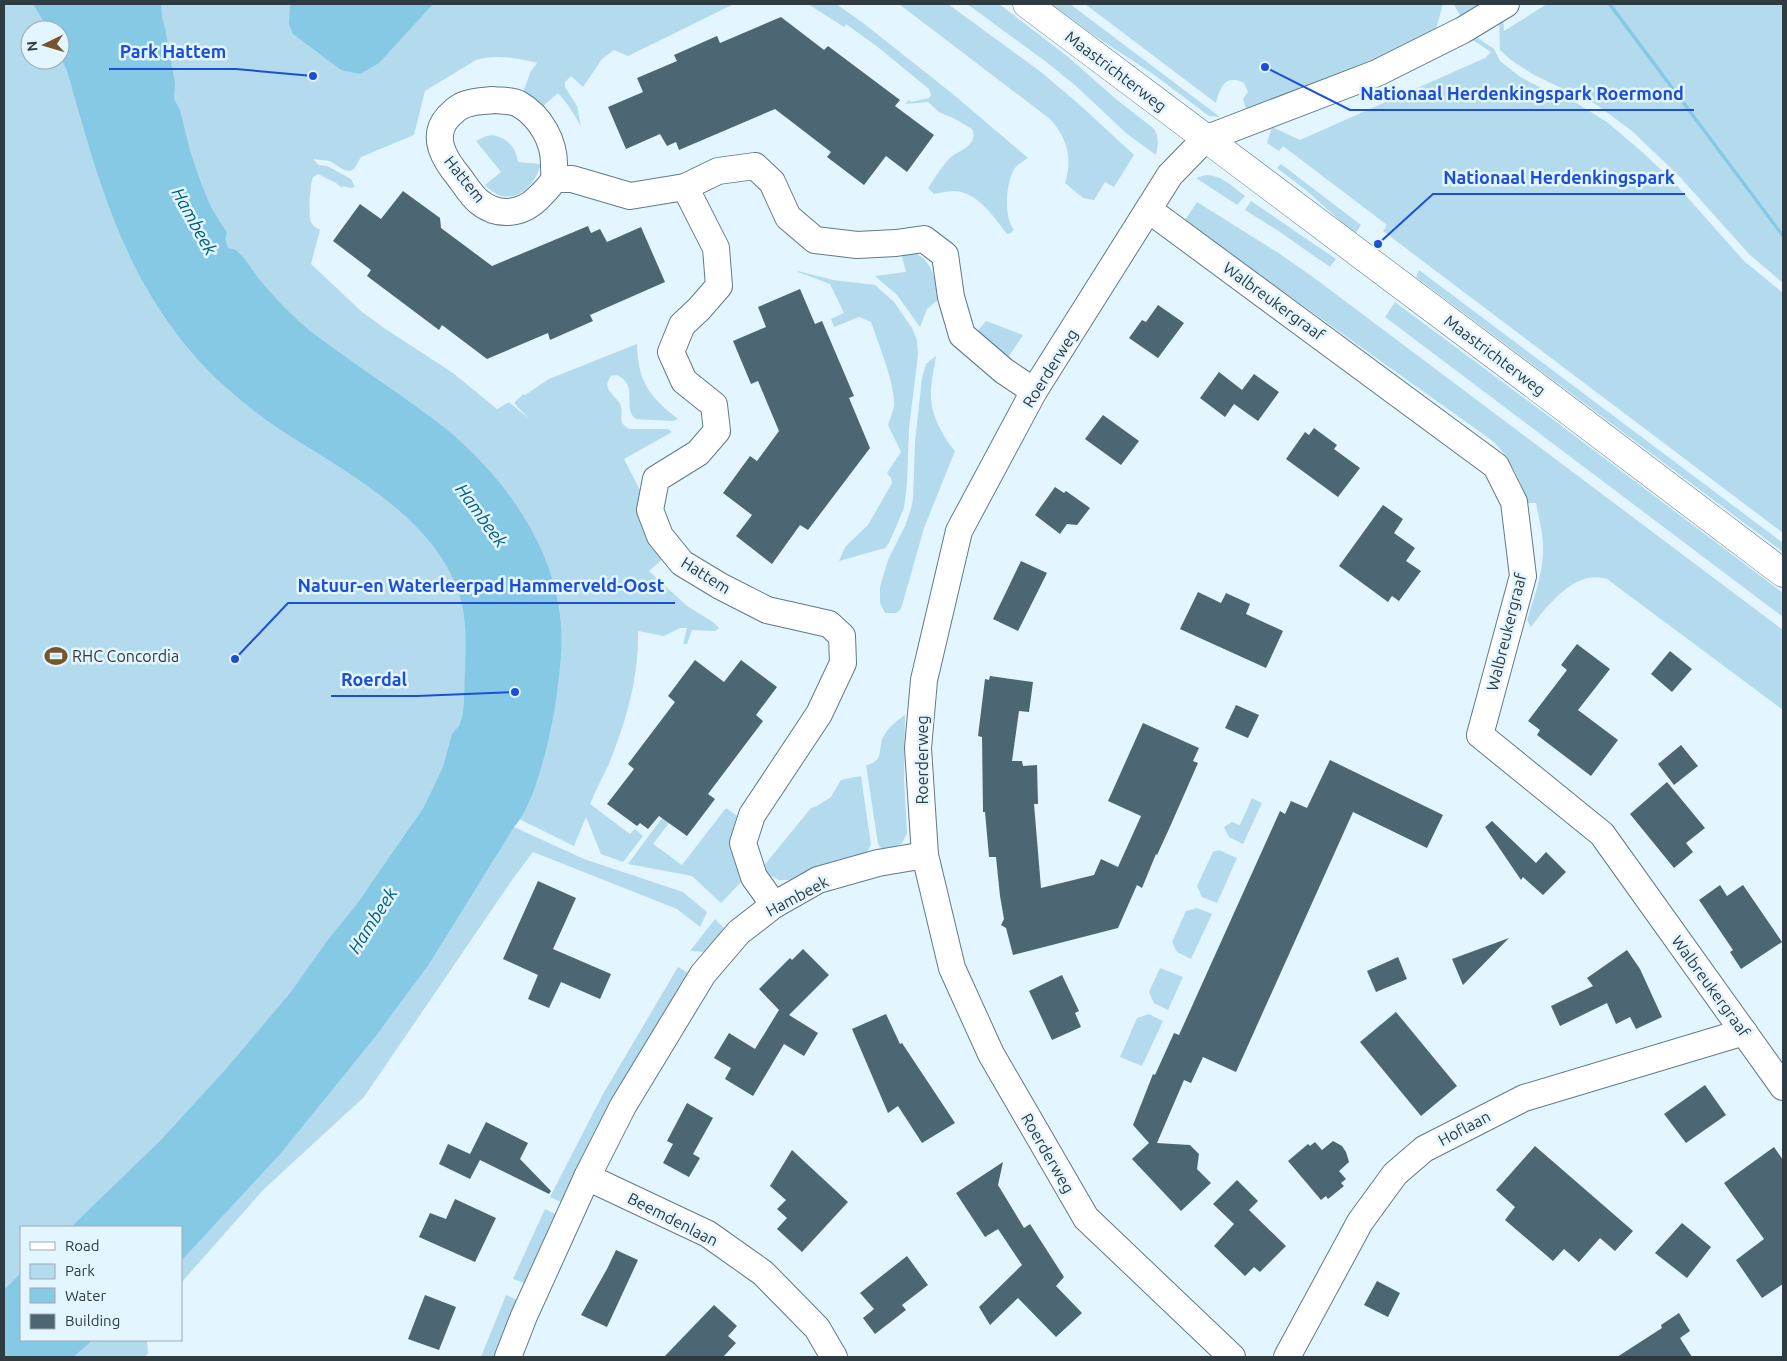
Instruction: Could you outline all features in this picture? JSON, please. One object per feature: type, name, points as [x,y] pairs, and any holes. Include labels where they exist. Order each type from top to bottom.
[{"type":"main road","name":"Maastrichterweg","points":[[1027,4],[1204,139],[1577,416],[1783,573]]},
{"type":"street","points":[[1204,139],[1378,73],[1463,30],[1506,4]]},
{"type":"street","name":"Hattem","points":[[492,100],[517,103],[538,119],[544,128],[551,143],[554,179],[536,200],[525,208],[512,213],[488,207],[478,201],[452,168],[442,151],[439,140],[441,128],[456,109],[470,103],[492,100]]},
{"type":"street","name":"Roerderweg","points":[[1204,139],[1170,175],[1034,391],[959,531],[924,680],[918,748],[924,855],[952,968],[991,1054],[1086,1218],[1232,1357]]},
{"type":"street","points":[[554,179],[572,179],[630,196],[685,187],[718,171],[755,166],[772,182],[788,217],[815,240],[857,246],[924,239],[944,255],[951,297],[962,335],[1004,371],[1034,391]]},
{"type":"street","name":"Hattem","points":[[685,187],[716,248],[719,286],[700,309],[682,325],[671,352],[684,381],[714,405],[716,431],[698,453],[656,479],[650,510],[660,536],[682,563],[720,586],[767,610],[829,624],[842,636],[843,663],[819,714],[752,814],[744,843],[754,877],[774,904]]},
{"type":"street","name":"Walbreukergraaf","points":[[1149,210],[1496,466],[1514,502],[1523,576],[1480,735],[1602,834],[1783,1087]]},
{"type":"street","name":"Hambeek","points":[[508,1357],[524,1316],[587,1177],[623,1106],[703,974],[739,932],[774,904],[818,880],[878,863],[924,855]]},
{"type":"street","name":"Hoflaan","points":[[1286,1357],[1360,1222],[1395,1174],[1424,1149],[1524,1098],[1744,1032]]},
{"type":"street","name":"Beemdenlaan","points":[[587,1177],[708,1234],[763,1273],[817,1328],[834,1357]]},
{"type":"green space","points":[[4,4],[734,4],[628,56],[614,50],[602,59],[583,87],[571,76],[565,82],[565,87],[577,106],[581,126],[558,93],[539,110],[522,94],[531,71],[537,63],[506,57],[490,57],[476,60],[425,91],[414,135],[361,157],[354,169],[350,171],[344,170],[330,161],[313,159],[319,165],[327,166],[351,179],[355,187],[343,186],[342,188],[318,174],[313,177],[310,199],[311,222],[320,230],[311,264],[361,311],[453,373],[497,409],[509,402],[529,419],[514,403],[523,394],[525,395],[549,379],[637,344],[640,369],[647,387],[660,403],[678,419],[673,421],[636,419],[630,409],[628,385],[617,375],[611,376],[608,381],[608,388],[620,404],[622,421],[625,426],[630,429],[668,429],[672,432],[624,459],[643,496],[667,555],[649,571],[687,606],[713,622],[719,628],[715,631],[692,630],[687,644],[683,644],[687,628],[680,628],[664,636],[638,631],[634,683],[626,717],[608,766],[590,804],[630,834],[635,829],[643,836],[623,862],[601,854],[586,817],[574,846],[519,819],[514,827],[584,859],[683,892],[707,912],[700,927],[677,909],[533,852],[364,1097],[263,1190],[182,1282],[182,1226],[20,1226],[20,1341],[147,1341],[148,1353],[145,1357],[4,1357]]},
{"type":"green space","points":[[808,4],[836,4],[862,22],[954,95],[1028,158],[1015,168],[1009,181],[1007,208],[1008,217],[1014,230],[1007,234],[984,206],[970,195],[953,191],[934,194],[928,188],[950,158],[967,147],[973,140],[972,129],[939,112],[928,102],[905,104],[909,100],[911,102],[929,98],[931,95],[929,89],[846,24],[844,27]]},
{"type":"green space","points":[[899,4],[948,4],[1041,72],[1081,106],[1134,155],[1114,187],[1105,182],[1094,200],[1083,198],[1065,183],[1068,165],[1067,149],[1061,134],[1050,119]]},
{"type":"green space","points":[[967,4],[999,4],[1067,56],[1155,130],[1158,144],[1156,155],[1127,134],[1076,86],[1049,64]]},
{"type":"green space","points":[[1051,4],[1070,4],[1220,117],[1209,116],[1153,74],[1092,34]]},
{"type":"green space","points":[[1085,4],[1443,4],[1435,33],[1332,80],[1246,109],[1243,99],[1248,92],[1244,83],[1238,80],[1228,81],[1219,92],[1216,103]]},
{"type":"green space","points":[[1454,4],[1487,4],[1460,16]]},
{"type":"green space","points":[[1547,4],[1607,4],[1783,239],[1783,283],[1749,254],[1679,176],[1632,131],[1597,105],[1534,75],[1511,60],[1500,50],[1499,19],[1503,17],[1504,31]]},
{"type":"green space","points":[[1612,4],[1783,4],[1783,233]]},
{"type":"green space","points":[[1472,34],[1494,49],[1500,61],[1519,76],[1573,101],[1607,122],[1672,180],[1744,261],[1783,293],[1783,533],[1383,231],[1387,225],[1283,146],[1279,151],[1267,143],[1272,127],[1300,140],[1485,58],[1491,52],[1468,37]]},
{"type":"green space","points":[[493,135],[510,144],[518,162],[541,164],[532,182],[519,194],[502,196],[485,185],[501,172],[476,141]]},
{"type":"green space","points":[[1281,164],[1361,225],[1355,234],[1307,191],[1277,168]]},
{"type":"green space","points":[[1206,175],[1222,179],[1245,196],[1237,205],[1196,178]]},
{"type":"green space","points":[[1251,201],[1336,259],[1330,267],[1245,210]]},
{"type":"green space","points":[[1197,202],[1277,252],[1317,280],[1783,630],[1783,710],[1607,579],[1595,577],[1573,584],[1554,600],[1531,627],[1527,620],[1541,570],[1543,547],[1541,528],[1536,503],[1527,503],[1515,471],[1500,449],[1494,442],[1186,222],[1185,220]]},
{"type":"green space","points":[[912,252],[919,255],[929,265],[939,299],[927,309],[920,327],[897,295],[875,276],[906,272],[901,253]]},
{"type":"green space","points":[[1419,270],[1783,543],[1783,552],[1416,277]]},
{"type":"green space","points":[[798,271],[833,280],[875,285],[894,302],[912,328],[917,340],[918,355],[909,428],[904,508],[885,548],[839,561],[845,547],[868,525],[892,483],[887,473],[901,452],[888,425],[894,408],[894,398],[886,364],[871,322],[859,317],[834,327],[831,319],[844,313],[830,284]]},
{"type":"green space","points":[[1395,302],[1783,593],[1783,617],[1385,317]]},
{"type":"green space","points":[[986,321],[1023,335],[1007,359],[976,333]]},
{"type":"green space","points":[[936,356],[931,388],[932,406],[939,427],[955,451],[924,528],[901,609],[896,613],[885,613],[880,603],[880,587],[888,560],[905,526],[911,509],[915,442],[922,378],[926,364]]},
{"type":"green space","points":[[905,715],[904,779],[907,833],[902,843],[893,849],[884,851],[878,844],[866,765],[877,760],[885,734]]},
{"type":"green space","points":[[861,776],[871,845],[866,854],[836,860],[789,880],[779,880],[762,868],[811,808],[831,797],[841,780]]},
{"type":"green space","points":[[1252,798],[1262,803],[1243,844],[1229,837],[1224,827],[1232,822],[1240,825]]},
{"type":"green space","points":[[726,808],[737,816],[731,842],[733,855],[744,879],[721,903],[692,876],[628,864],[662,818],[669,823],[653,844],[682,865]]},
{"type":"green space","points":[[1219,850],[1237,858],[1217,903],[1202,897],[1197,886],[1213,852]]},
{"type":"green space","points":[[1197,908],[1212,914],[1191,959],[1177,952],[1172,942],[1186,911]]},
{"type":"green space","points":[[715,919],[725,929],[705,952],[690,951]]},
{"type":"green space","points":[[678,967],[688,973],[590,1143],[561,1202],[550,1197],[603,1094]]},
{"type":"green space","points":[[1160,968],[1183,977],[1168,1010],[1154,1003],[1149,992]]},
{"type":"green space","points":[[1149,1014],[1163,1021],[1142,1066],[1120,1057],[1137,1018]]},
{"type":"green space","points":[[545,1209],[555,1214],[524,1283],[513,1279]]},
{"type":"green space","points":[[506,1295],[517,1300],[494,1357],[481,1357]]},
{"type":"water","points":[[33,4],[161,4],[175,83],[174,99],[180,110],[190,151],[201,183],[211,207],[227,233],[225,238],[228,248],[236,250],[241,255],[259,279],[289,312],[309,330],[432,418],[477,457],[516,505],[532,531],[545,558],[560,616],[560,662],[553,720],[535,787],[522,817],[429,964],[375,1037],[281,1153],[182,1260],[182,1226],[72,1226],[160,1141],[226,1069],[291,992],[327,941],[357,904],[424,807],[443,767],[452,734],[459,726],[462,718],[466,636],[461,600],[450,572],[434,546],[390,503],[244,403],[192,353],[169,323],[131,259],[116,225],[91,154],[66,70],[70,70],[70,20],[43,20]]},
{"type":"water","points":[[290,4],[433,4],[379,63],[360,74],[341,70],[293,34],[289,24]]},
{"type":"water","points":[[1607,4],[1612,4],[1783,233],[1783,239]]},
{"type":"water","points":[[20,1274],[20,1341],[92,1341],[73,1357],[4,1357],[4,1290]]},
{"type":"building","points":[[781,17],[824,50],[828,46],[900,100],[895,106],[934,135],[907,172],[886,156],[864,185],[827,157],[831,152],[775,109],[679,150],[676,142],[667,146],[660,134],[626,149],[608,107],[643,92],[637,78],[677,61],[674,55],[717,36],[720,43]]},
{"type":"building","points":[[403,191],[440,218],[441,228],[492,266],[588,226],[591,233],[600,229],[607,242],[641,227],[665,282],[590,315],[593,321],[550,340],[548,333],[487,359],[442,325],[439,330],[367,276],[371,270],[333,241],[360,204],[381,219]]},
{"type":"building","points":[[800,289],[815,324],[822,321],[854,396],[849,398],[870,448],[808,530],[800,525],[772,564],[736,536],[752,515],[723,493],[750,456],[757,461],[779,431],[758,381],[751,384],[733,341],[766,327],[758,307]]},
{"type":"building","points":[[1158,305],[1184,323],[1158,358],[1129,338],[1142,320],[1146,322]]},
{"type":"building","points":[[1219,372],[1242,390],[1254,374],[1279,392],[1258,421],[1234,404],[1225,417],[1200,398]]},
{"type":"building","points":[[1103,415],[1139,441],[1121,465],[1085,439]]},
{"type":"building","points":[[1314,428],[1337,445],[1334,449],[1360,468],[1338,497],[1286,459],[1305,432],[1309,435]]},
{"type":"building","points":[[1055,487],[1064,493],[1066,491],[1090,508],[1077,525],[1067,524],[1060,534],[1035,515]]},
{"type":"building","points":[[1383,505],[1403,519],[1394,533],[1415,548],[1406,561],[1421,571],[1399,601],[1392,596],[1388,602],[1339,566]]},
{"type":"building","points":[[1021,561],[1047,573],[1018,631],[993,619]]},
{"type":"building","points":[[1198,592],[1221,603],[1226,593],[1250,604],[1246,614],[1283,631],[1266,668],[1180,629]]},
{"type":"building","points":[[1577,644],[1610,669],[1578,710],[1618,740],[1591,776],[1537,735],[1540,730],[1528,721],[1567,670],[1561,665]]},
{"type":"building","points":[[1670,651],[1692,669],[1672,692],[1651,674]]},
{"type":"building","points":[[695,660],[724,682],[741,660],[777,687],[756,715],[763,721],[708,794],[715,799],[687,836],[659,816],[648,829],[640,823],[637,826],[607,804],[634,769],[628,764],[675,702],[668,696]]},
{"type":"building","points":[[990,676],[1033,682],[1029,712],[1019,711],[1012,761],[1022,761],[1023,766],[1037,765],[1038,804],[1034,804],[1041,888],[1094,875],[1101,859],[1118,867],[1141,816],[1108,801],[1143,723],[1199,748],[1193,761],[1198,763],[1169,829],[1142,888],[1137,885],[1118,928],[1013,955],[1006,928],[1001,925],[1004,919],[996,857],[989,857],[985,812],[983,812],[982,737],[978,736],[985,679],[989,680]]},
{"type":"building","points":[[1236,705],[1259,715],[1248,738],[1225,728]]},
{"type":"building","points":[[1681,745],[1698,766],[1674,785],[1658,764]]},
{"type":"building","points":[[1330,760],[1443,815],[1427,848],[1353,812],[1236,1072],[1203,1057],[1191,1083],[1184,1080],[1157,1143],[1190,1145],[1199,1154],[1197,1169],[1211,1183],[1181,1211],[1132,1159],[1149,1143],[1133,1125],[1153,1074],[1155,1075],[1174,1033],[1179,1035],[1280,811],[1285,814],[1291,801],[1307,808]]},
{"type":"building","points":[[1667,782],[1705,828],[1686,843],[1693,852],[1674,868],[1630,814]]},
{"type":"building","points":[[1492,821],[1536,863],[1546,852],[1566,872],[1543,895],[1523,877],[1521,880],[1485,827]]},
{"type":"building","points":[[538,881],[576,898],[553,949],[611,974],[600,999],[561,982],[549,1008],[528,999],[538,975],[503,959]]},
{"type":"building","points":[[1720,885],[1727,896],[1743,885],[1782,942],[1741,969],[1730,952],[1733,950],[1699,900]]},
{"type":"building","points":[[1509,938],[1463,985],[1452,959]]},
{"type":"building","points":[[803,949],[829,975],[789,1015],[818,1033],[804,1056],[784,1044],[753,1096],[725,1079],[731,1068],[714,1058],[729,1033],[755,1049],[779,1010],[759,989],[790,958],[792,960]]},
{"type":"building","points":[[1627,950],[1640,969],[1662,1017],[1636,1029],[1630,1017],[1616,1024],[1607,1003],[1560,1026],[1551,1006],[1593,986],[1587,978]]},
{"type":"building","points":[[1398,957],[1407,979],[1376,992],[1367,971]]},
{"type":"building","points":[[1062,975],[1079,1011],[1075,1013],[1081,1027],[1052,1040],[1029,991]]},
{"type":"building","points":[[1396,1012],[1457,1086],[1421,1116],[1360,1042]]},
{"type":"building","points":[[886,1014],[900,1044],[902,1043],[955,1123],[922,1143],[898,1106],[888,1113],[852,1029]]},
{"type":"building","points":[[1705,1085],[1726,1115],[1686,1143],[1664,1114]]},
{"type":"building","points":[[687,1103],[713,1118],[693,1154],[700,1158],[689,1177],[663,1163],[673,1144],[667,1141]]},
{"type":"building","points":[[486,1122],[528,1143],[520,1159],[551,1191],[549,1194],[480,1160],[470,1179],[439,1164],[448,1144],[470,1154]]},
{"type":"building","points":[[1333,1141],[1342,1146],[1346,1152],[1349,1162],[1339,1171],[1346,1179],[1341,1183],[1344,1186],[1328,1199],[1326,1196],[1321,1200],[1288,1161],[1308,1144],[1310,1146],[1315,1142],[1322,1150]]},
{"type":"building","points":[[1535,1146],[1633,1231],[1615,1251],[1600,1238],[1579,1262],[1564,1249],[1553,1261],[1505,1220],[1515,1207],[1496,1190]]},
{"type":"building","points":[[1774,1147],[1783,1160],[1783,1284],[1762,1298],[1736,1260],[1764,1239],[1724,1183]]},
{"type":"building","points":[[792,1150],[848,1202],[802,1252],[777,1229],[787,1218],[777,1209],[786,1200],[770,1186]]},
{"type":"building","points":[[1003,1162],[998,1185],[1024,1228],[1030,1224],[1064,1277],[1056,1286],[1082,1313],[1056,1337],[1018,1298],[990,1325],[979,1307],[1022,1265],[998,1229],[985,1237],[956,1193]]},
{"type":"building","points":[[1237,1180],[1258,1201],[1249,1210],[1286,1246],[1260,1272],[1254,1267],[1245,1276],[1214,1246],[1234,1224],[1213,1204]]},
{"type":"building","points":[[455,1199],[496,1218],[475,1262],[419,1237],[430,1213],[446,1219]]},
{"type":"building","points":[[1682,1223],[1711,1247],[1687,1278],[1655,1253]]},
{"type":"building","points":[[616,1250],[638,1260],[607,1327],[581,1315]]},
{"type":"building","points":[[907,1256],[928,1285],[902,1305],[906,1310],[875,1334],[863,1318],[874,1309],[860,1293]]},
{"type":"building","points":[[1377,1281],[1400,1293],[1388,1317],[1364,1305]]},
{"type":"building","points":[[425,1295],[456,1307],[439,1350],[408,1339]]},
{"type":"building","points":[[714,1305],[737,1326],[728,1336],[736,1343],[723,1357],[664,1357]]},
{"type":"building","points":[[1679,1313],[1690,1331],[1680,1338],[1692,1357],[1617,1357],[1662,1328],[1661,1325]]},
{"type":"place","name":"Nationaal Herdenkingspark Roermond","points":[[1265,67]]},
{"type":"place","name":"Park Hattem","points":[[313,76]]},
{"type":"place","name":"Nationaal Herdenkingspark","points":[[1378,244]]},
{"type":"place","name":"RHC Concordia","points":[[56,656]]},
{"type":"place","name":"Natuur-en Waterleerpad Hammerveld-Oost","points":[[235,659]]},
{"type":"place","name":"Roerdal","points":[[515,692]]}]
